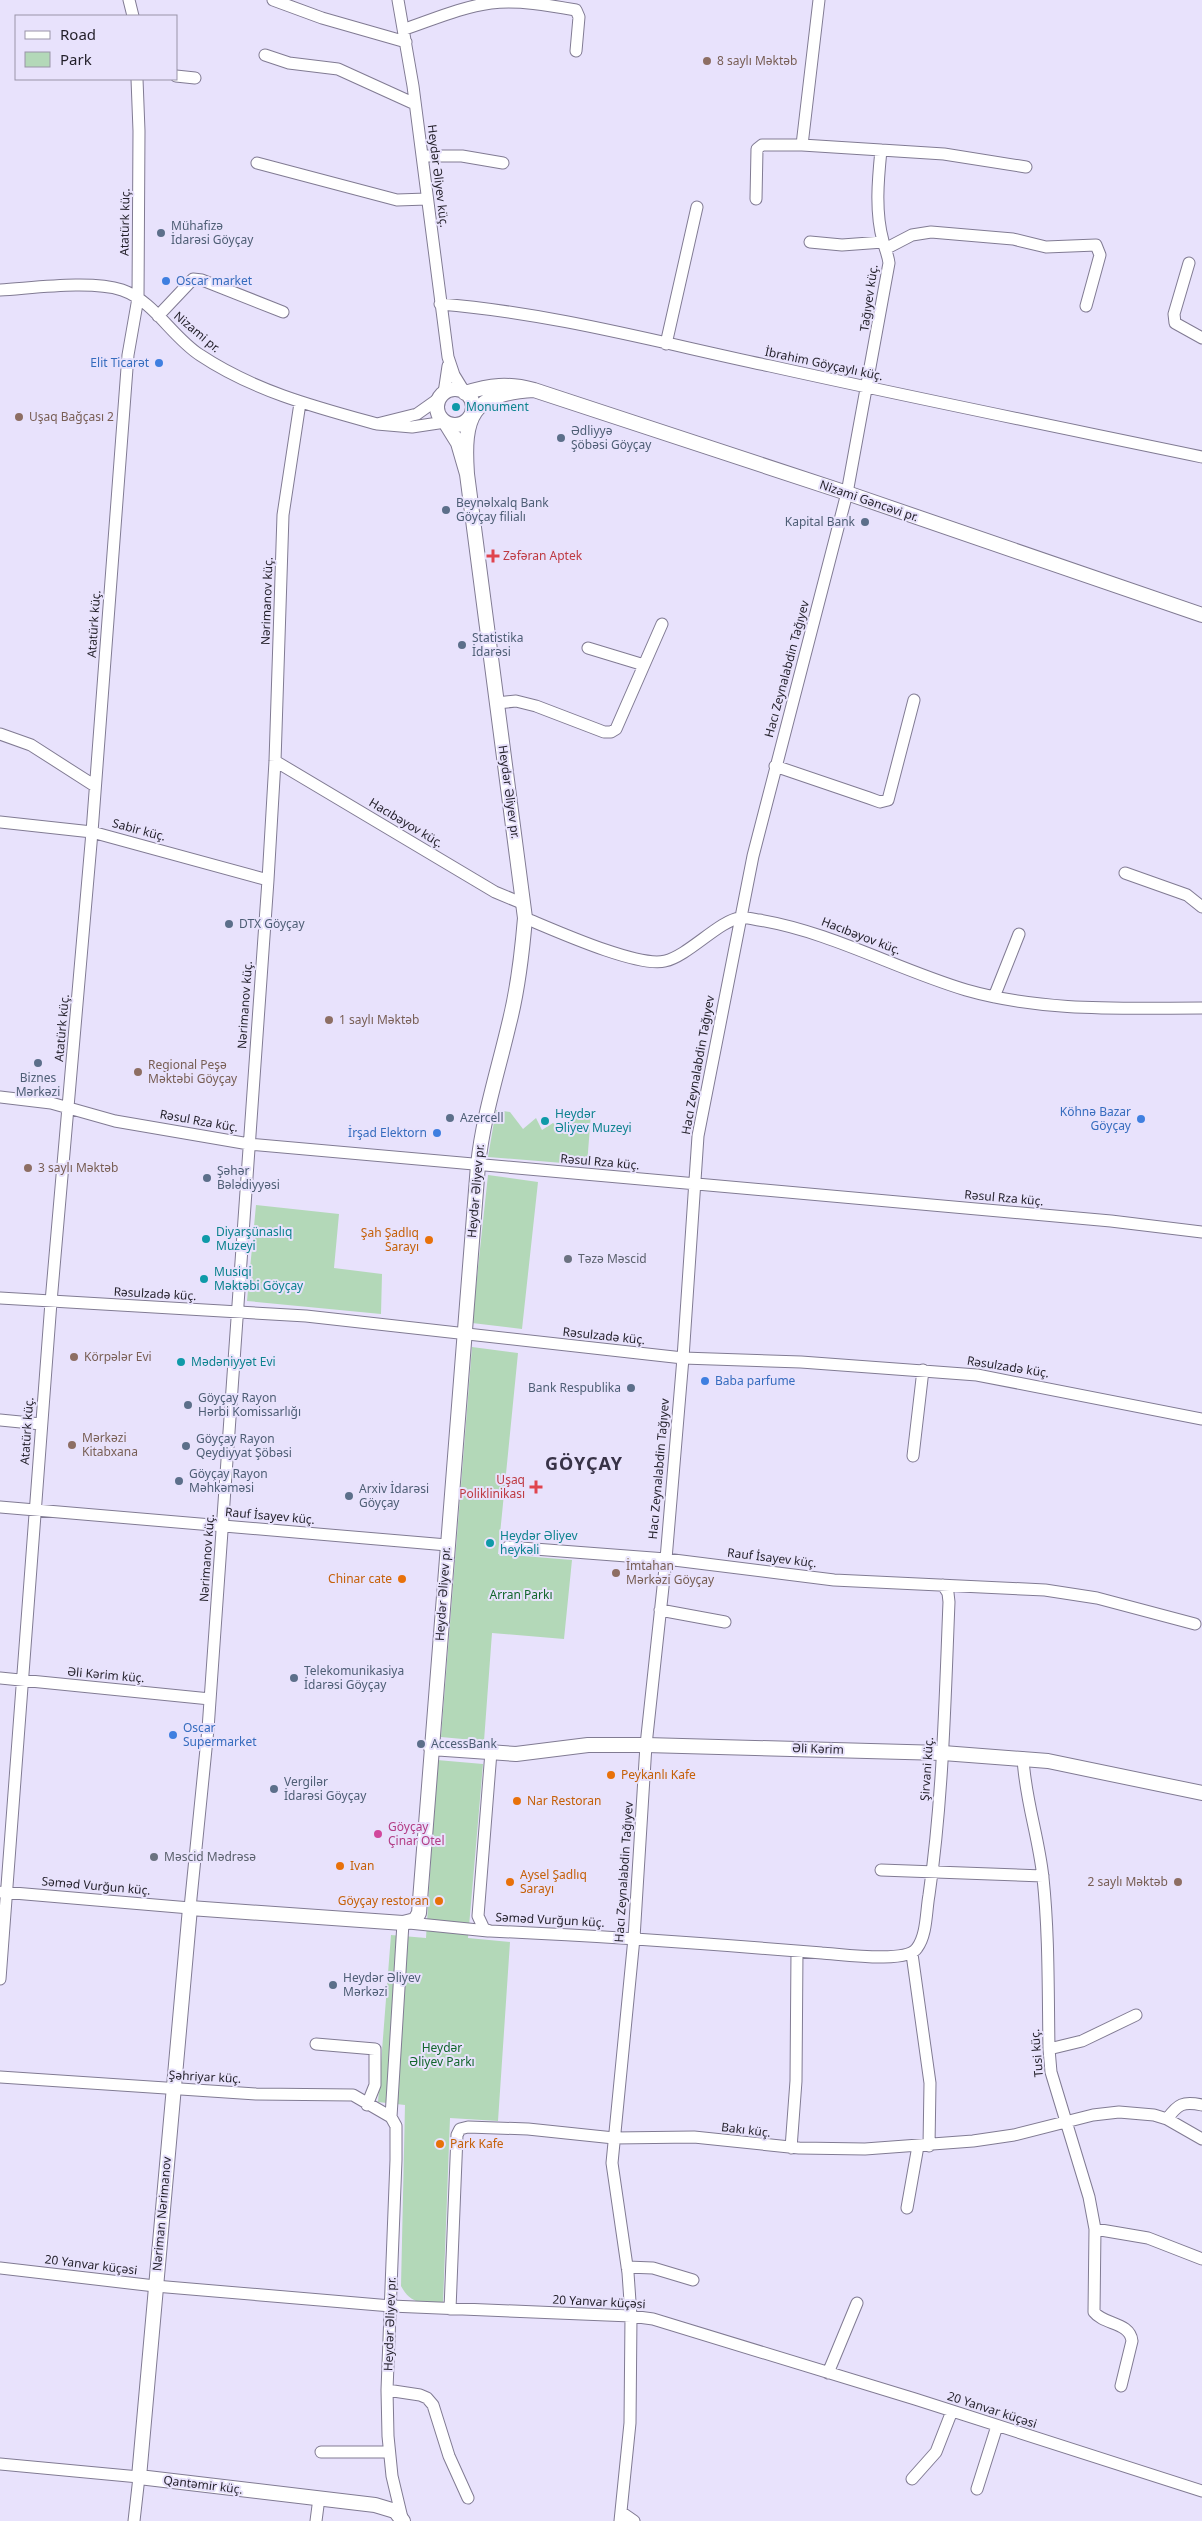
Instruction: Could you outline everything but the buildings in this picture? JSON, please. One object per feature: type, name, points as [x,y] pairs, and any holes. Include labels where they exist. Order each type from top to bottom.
[{"type":"main road","name":"Nizami Gəncəvi pr.","points":[[465,392],[497,384],[510,384],[534,390],[847,493],[1202,615]]},
{"type":"main road","points":[[453,390],[465,392],[472,401],[465,449],[467,474],[458,444],[438,413],[442,395],[453,390]]},
{"type":"main road","points":[[445,422],[457,425],[470,417],[479,407],[498,396],[534,390]]},
{"type":"main road","name":"Heydər Əliyev pr.","points":[[410,1920],[431,1748],[478,1165],[484,1120],[510,1022],[521,962],[525,918],[467,474]]},
{"type":"main road","name":"Əli Kərim","points":[[431,1748],[490,1752],[532,1752],[588,1745],[646,1744],[943,1753],[1023,1758],[1202,1793]]},
{"type":"main road","points":[[190,1908],[410,1920]]},
{"type":"main road","name":"Nəriman Nərimanov","points":[[139,2477],[190,1908]]},
{"type":"main road","name":"Qantəmir küç.","points":[[139,2477],[387,2508],[402,2519]]},
{"type":"street","points":[[129,0],[133,15]]},
{"type":"street","points":[[273,0],[322,18],[406,42]]},
{"type":"street","name":"Heydər Əliyev küç.","points":[[398,0],[405,29],[448,356]]},
{"type":"street","points":[[802,144],[819,0]]},
{"type":"street","points":[[405,29],[487,2],[520,3],[576,10],[579,17],[576,51]]},
{"type":"street","points":[[265,56],[282,62],[338,69],[415,104]]},
{"type":"street","points":[[178,76],[195,78]]},
{"type":"street","name":"Atatürk küç.","points":[[0,1979],[5,1862],[23,1681],[50,1302],[69,1108],[96,786],[128,355],[138,298],[139,131],[137,80]]},
{"type":"street","points":[[756,199],[757,149],[762,145],[802,144],[944,154],[1026,166]]},
{"type":"street","name":"Tağıyev küç.","points":[[847,493],[887,284],[889,263],[879,202],[881,150]]},
{"type":"street","points":[[422,156],[462,156],[503,163]]},
{"type":"street","points":[[257,163],[397,200],[427,199]]},
{"type":"street","points":[[666,344],[697,207]]},
{"type":"street","points":[[810,242],[842,245],[885,245],[912,235],[931,232],[1012,239],[1046,247],[1096,245],[1100,255],[1086,306]]},
{"type":"street","points":[[1189,263],[1174,314],[1175,322],[1202,338]]},
{"type":"street","points":[[158,316],[193,280],[202,280],[284,312]]},
{"type":"street","name":"Nizami pr.","points":[[0,290],[111,287],[138,298],[197,354],[243,381],[300,403],[377,424],[412,428],[445,422]]},
{"type":"street","name":"İbrahim Göyçaylı küç.","points":[[440,304],[490,308],[546,318],[868,388],[1202,457]]},
{"type":"street","points":[[448,356],[454,375],[465,392]]},
{"type":"street","points":[[377,424],[417,414],[442,395],[448,380],[448,356]]},
{"type":"street","name":"Nərimanov küç.","points":[[190,1908],[210,1698],[268,880],[275,761],[283,515],[300,403]]},
{"type":"street","name":"Hacı Zeynalabdin Tağıyev","points":[[620,2517],[630,2424],[631,2316],[627,2267],[614,2183],[614,2138],[634,1938],[646,1744],[666,1559],[683,1358],[693,1184],[698,1136],[739,918],[776,766],[847,493]]},
{"type":"street","points":[[497,703],[516,701],[536,706],[604,732],[611,732],[616,729],[662,624]]},
{"type":"street","points":[[588,648],[644,665]]},
{"type":"street","points":[[776,766],[880,802],[888,800],[914,700]]},
{"type":"street","points":[[0,734],[32,745],[96,786]]},
{"type":"street","name":"Hacıbəyov küç.","points":[[275,761],[495,892],[524,904]]},
{"type":"street","name":"Sabir küç.","points":[[0,822],[92,832],[268,880]]},
{"type":"street","points":[[1125,873],[1187,896],[1202,907]]},
{"type":"street","points":[[525,918],[599,948],[656,962],[678,956],[739,918]]},
{"type":"street","name":"Hacıbəyov küç.","points":[[739,918],[759,920],[809,931],[943,982],[994,997],[1044,1005],[1079,1008],[1202,1008]]},
{"type":"street","points":[[994,997],[1019,934]]},
{"type":"street","name":"Rəsul Rza küç.","points":[[0,1097],[31,1099],[115,1121],[249,1144],[1112,1221],[1202,1232]]},
{"type":"street","name":"Rəsulzadə küç.","points":[[0,1298],[315,1317],[683,1358],[801,1362],[923,1370],[1019,1382],[1202,1420]]},
{"type":"street","points":[[913,1456],[923,1370]]},
{"type":"street","points":[[0,1420],[41,1424]]},
{"type":"street","name":"Rauf İsayev küç.","points":[[0,1507],[447,1545]]},
{"type":"street","name":"Rauf İsayev küç.","points":[[508,1546],[666,1559],[834,1580],[1074,1593],[1195,1624]]},
{"type":"street","name":"Şirvani küç.","points":[[912,1954],[918,1948],[924,1926],[932,1871],[943,1753],[949,1602],[948,1593],[943,1585]]},
{"type":"street","points":[[660,1610],[725,1622]]},
{"type":"street","name":"Əli Kərim küç.","points":[[0,1678],[210,1698]]},
{"type":"street","name":"Səməd Vurğun küç.","points":[[490,1752],[478,1916],[484,1929],[490,1931],[634,1938],[897,1957],[912,1954]]},
{"type":"street","name":"Tusi küç.","points":[[1023,1758],[1026,1788],[1043,1876],[1048,2049],[1051,2072],[1090,2197],[1095,2229],[1094,2312],[1098,2318],[1126,2329],[1131,2334],[1132,2342],[1121,2386]]},
{"type":"street","points":[[881,1870],[1043,1876]]},
{"type":"street","name":"Səməd Vurğun küç.","points":[[4,1892],[190,1908]]},
{"type":"street","points":[[410,1920],[490,1931]]},
{"type":"street","name":"Heydər Əliyev pr.","points":[[402,2519],[388,2452],[387,2390],[394,2122],[410,1920]]},
{"type":"street","points":[[792,2148],[796,2081],[797,1950]]},
{"type":"street","points":[[906,2208],[924,2146],[930,2083],[912,1954]]},
{"type":"street","points":[[1048,2049],[1082,2041],[1136,2015]]},
{"type":"street","points":[[316,2044],[375,2048],[375,2085],[367,2105]]},
{"type":"street","name":"Şəhriyar küç.","points":[[0,2077],[256,2094],[353,2095],[394,2122]]},
{"type":"street","points":[[1167,2119],[1179,2104],[1188,2102],[1202,2105]]},
{"type":"street","name":"Bakı küç.","points":[[450,2309],[457,2135],[460,2129],[468,2127],[528,2129],[614,2138],[694,2137],[792,2148],[865,2149],[924,2146],[1014,2135],[1067,2121],[1119,2112],[1154,2115],[1167,2119],[1202,2139]]},
{"type":"street","points":[[1095,2229],[1148,2238],[1202,2259]]},
{"type":"street","points":[[627,2267],[653,2268],[693,2280]]},
{"type":"street","name":"20 Yanvar küçəsi","points":[[0,2268],[155,2286],[390,2306],[631,2316],[653,2319],[952,2411],[1202,2491]]},
{"type":"street","points":[[828,2373],[857,2303]]},
{"type":"street","points":[[387,2390],[420,2395],[427,2398],[433,2404],[449,2456],[468,2498]]},
{"type":"street","points":[[912,2479],[936,2452],[952,2411]]},
{"type":"street","points":[[977,2489],[997,2426]]},
{"type":"street","points":[[321,2452],[388,2452]]},
{"type":"street","name":"Qantəmir küç.","points":[[0,2464],[139,2477]]},
{"type":"street","name":"Nəriman Nərimanov","points":[[134,2521],[139,2477]]},
{"type":"street","points":[[316,2521],[319,2498]]},
{"type":"street","points":[[620,2517],[634,2521]]},
{"type":"green space","points":[[496,1110],[510,1112],[523,1129],[536,1118],[542,1130],[553,1123],[566,1132],[576,1110],[591,1113],[587,1165],[488,1157]]},
{"type":"green space","points":[[488,1175],[538,1182],[522,1329],[472,1323]]},
{"type":"green space","points":[[256,1205],[339,1214],[334,1268],[382,1274],[381,1314],[247,1301]]},
{"type":"green space","name":"Arran Parkı","points":[[472,1347],[518,1353],[498,1554],[572,1560],[564,1639],[492,1633],[484,1741],[441,1737]]},
{"type":"green space","name":"Heydər Əliyev Parkı","points":[[437,1760],[483,1764],[468,1938],[510,1942],[498,2121],[450,2118],[443,2304],[424,2303],[414,2300],[409,2297],[401,2286],[405,2105],[378,2102],[391,1935],[426,1938]]},
{"type":"place","name":"8 saylı Məktəb","points":[[707,61]]},
{"type":"place","name":"Mühafizə İdarəsi Göyçay","points":[[161,233]]},
{"type":"place","name":"Oscar market","points":[[166,281]]},
{"type":"place","name":"Elit Ticarət","points":[[159,363]]},
{"type":"place","name":"Monument","points":[[456,407]]},
{"type":"place","name":"Uşaq Bağçası 2","points":[[19,417]]},
{"type":"place","name":"Ədliyyə Şöbəsi Göyçay","points":[[561,438]]},
{"type":"place","name":"Beynəlxalq Bank Göyçay filialı","points":[[446,510]]},
{"type":"place","name":"Kapital Bank","points":[[865,522]]},
{"type":"place","name":"Zəfəran Aptek","points":[[493,556]]},
{"type":"place","name":"Statistika İdarəsi","points":[[462,645]]},
{"type":"place","name":"DTX Göyçay","points":[[229,924]]},
{"type":"place","name":"1 saylı Məktəb","points":[[329,1020]]},
{"type":"place","name":"Biznes Mərkəzi","points":[[38,1063]]},
{"type":"place","name":"Regional Peşə Məktəbi Göyçay","points":[[138,1072]]},
{"type":"place","name":"Azercell","points":[[450,1118]]},
{"type":"place","name":"Köhnə Bazar Göyçay","points":[[1141,1119]]},
{"type":"place","name":"Heydər Əliyev Muzeyi","points":[[545,1121]]},
{"type":"place","name":"İrşad Elektorn","points":[[437,1133]]},
{"type":"place","name":"3 saylı Məktəb","points":[[28,1168]]},
{"type":"place","name":"Şəhər Bələdiyyəsi","points":[[207,1178]]},
{"type":"place","name":"Diyarşünaslıq Muzeyi","points":[[206,1239]]},
{"type":"place","name":"Şah Şadlıq Sarayı","points":[[429,1240]]},
{"type":"place","name":"Təzə Məscid","points":[[568,1259]]},
{"type":"place","name":"Musiqi Məktəbi Göyçay","points":[[204,1279]]},
{"type":"place","name":"Körpələr Evi","points":[[74,1357]]},
{"type":"place","name":"Mədəniyyət Evi","points":[[181,1362]]},
{"type":"place","name":"Baba parfume","points":[[705,1381]]},
{"type":"place","name":"Bank Respublika","points":[[631,1388]]},
{"type":"place","name":"Göyçay Rayon Hərbi Komissarlığı","points":[[188,1405]]},
{"type":"place","name":"Mərkəzi Kitabxana","points":[[72,1445]]},
{"type":"place","name":"Göyçay Rayon Qeydiyyat Şöbəsi","points":[[186,1446]]},
{"type":"place","name":"Göyçay Rayon Məhkəməsi","points":[[179,1481]]},
{"type":"place","name":"Uşaq Poliklinikası","points":[[536,1487]]},
{"type":"place","name":"Arxiv İdarəsi Göyçay","points":[[349,1496]]},
{"type":"place","name":"Heydər Əliyev heykəli","points":[[490,1543]]},
{"type":"place","name":"İmtahan Mərkəzi Göyçay","points":[[616,1573]]},
{"type":"place","name":"Chinar cate","points":[[402,1579]]},
{"type":"place","name":"Telekomunikasiya İdarəsi Göyçay","points":[[294,1678]]},
{"type":"place","name":"Oscar Supermarket","points":[[173,1735]]},
{"type":"place","name":"AccessBank","points":[[421,1744]]},
{"type":"place","name":"Peykanlı Kafe","points":[[611,1775]]},
{"type":"place","name":"Vergilər İdarəsi Göyçay","points":[[274,1789]]},
{"type":"place","name":"Nar Restoran","points":[[517,1801]]},
{"type":"place","name":"Göyçay Çinar Otel","points":[[378,1834]]},
{"type":"place","name":"Məscid Mədrəsə","points":[[154,1857]]},
{"type":"place","name":"Ivan","points":[[340,1866]]},
{"type":"place","name":"Aysel Şadlıq Sarayı","points":[[510,1882]]},
{"type":"place","name":"2 saylı Məktəb","points":[[1178,1882]]},
{"type":"place","name":"Göyçay restoran","points":[[439,1901]]},
{"type":"place","name":"Heydər Əliyev Mərkəzi","points":[[333,1985]]},
{"type":"place","name":"Park Kafe","points":[[440,2144]]},
{"type":"district","name":"GÖYÇAY","points":[[584,1464]]}]
